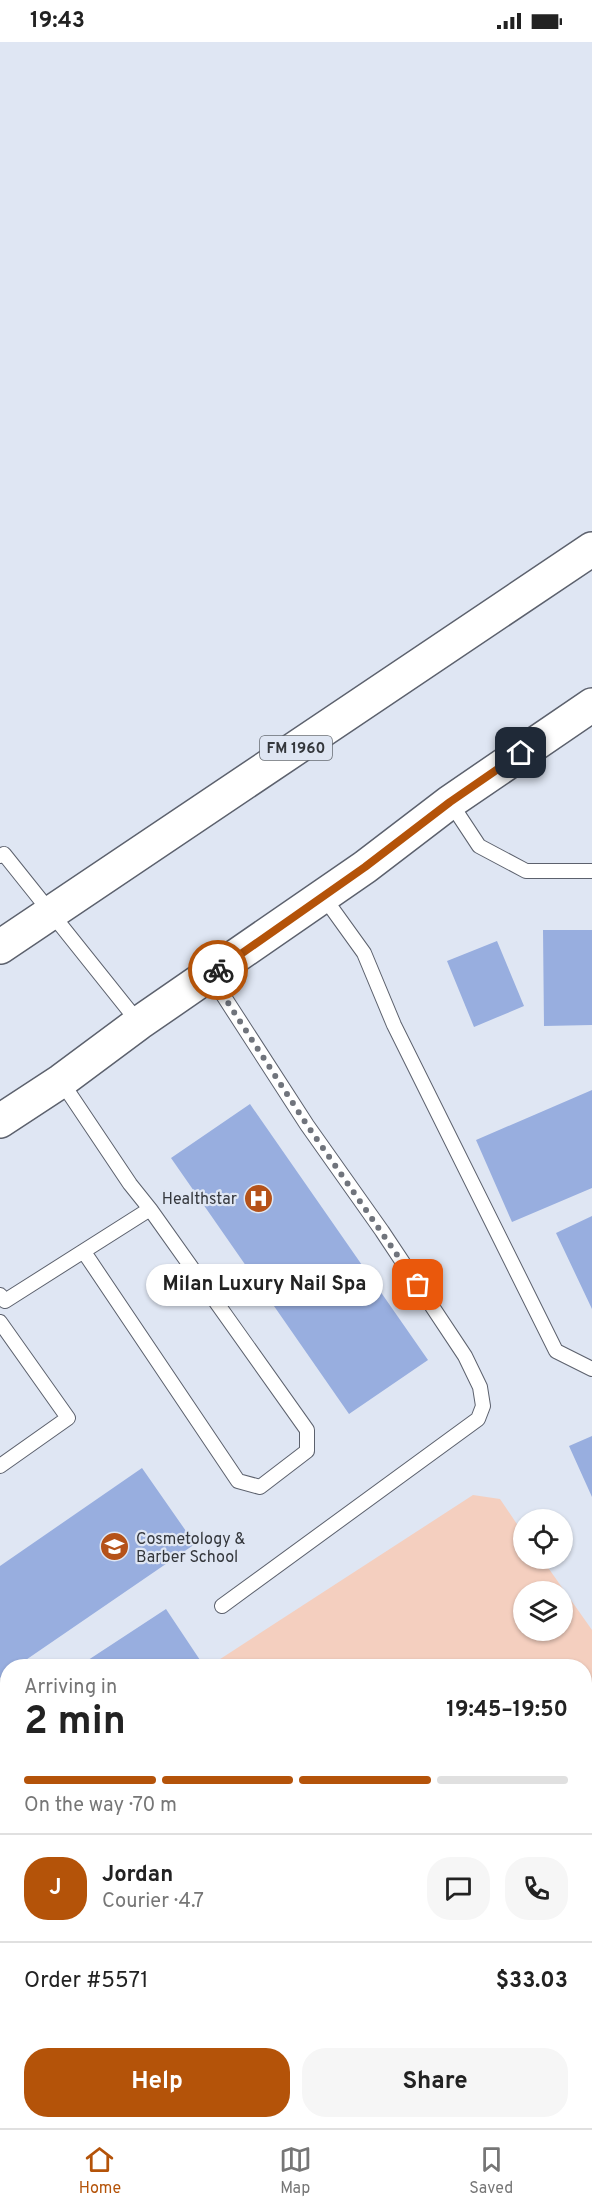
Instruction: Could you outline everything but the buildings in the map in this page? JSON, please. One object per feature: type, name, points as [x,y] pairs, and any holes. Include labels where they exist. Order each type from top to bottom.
[{"type":"main road","name":"FM 1960","points":[[0,947],[592,549]]},
{"type":"main road","points":[[0,1121],[61,1081],[139,1023],[365,867],[450,802],[592,705]]},
{"type":"lane","points":[[450,802],[479,846],[526,871],[592,871]]},
{"type":"lane","points":[[0,856],[4,854],[139,1023]]},
{"type":"lane","points":[[324,896],[364,953],[394,1025],[556,1351],[592,1369]]},
{"type":"lane","points":[[210,975],[307,1125],[382,1231],[465,1356],[480,1387],[483,1406],[478,1419],[222,1606]]},
{"type":"lane","points":[[61,1081],[130,1184],[307,1430],[307,1451],[260,1487],[238,1481],[84,1252]]},
{"type":"lane","points":[[2,1303],[150,1209]]},
{"type":"lane","points":[[0,1322],[68,1418],[0,1466]]},
{"type":"shaded area","points":[[473,1495],[500,1499],[513,1518],[513,1569],[549,1569],[557,1581],[513,1581],[513,1641],[573,1641],[573,1603],[592,1630],[592,1659],[220,1659]]},
{"type":"way so far","points":[[218,970],[210,975],[307,1125],[418,1285]]},
{"type":"place","name":"Healthstar","points":[[258,1198]]},
{"type":"place","name":"Milan Luxury Nail Spa","points":[[418,1285]]},
{"type":"place","name":"Cosmetology & Barber School","points":[[115,1547]]},
{"type":"route","points":[[218,970],[365,867],[450,802],[521,753]]}]
